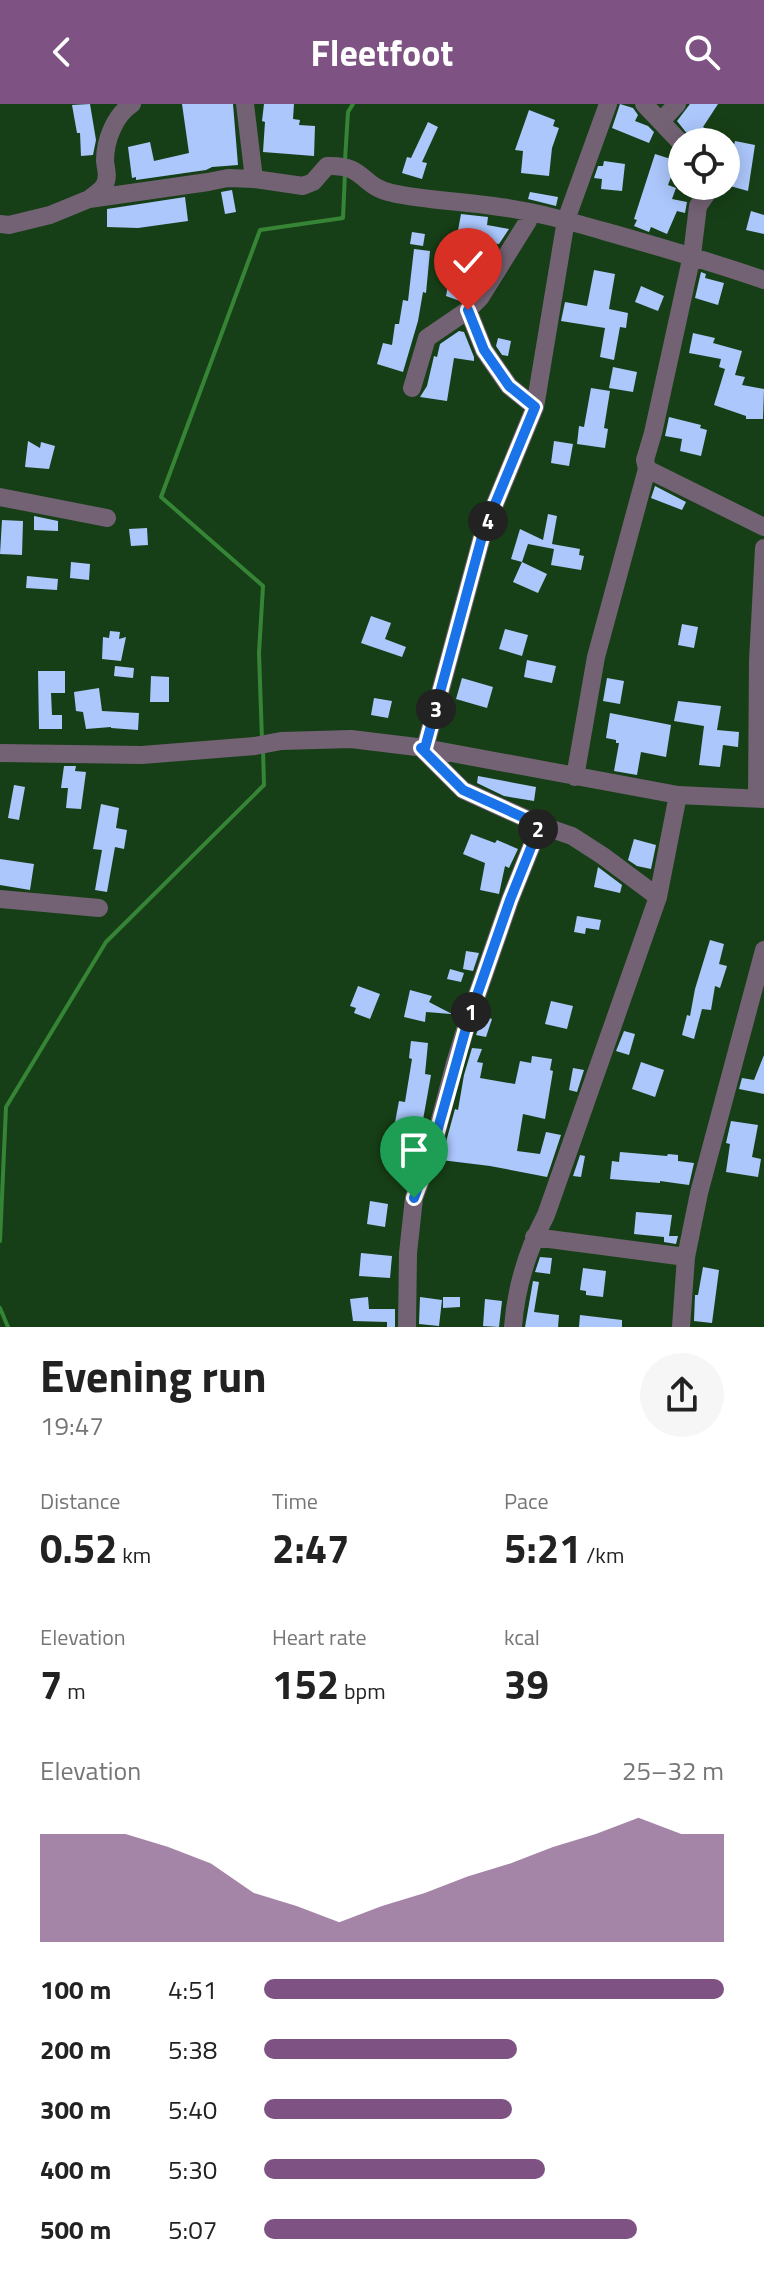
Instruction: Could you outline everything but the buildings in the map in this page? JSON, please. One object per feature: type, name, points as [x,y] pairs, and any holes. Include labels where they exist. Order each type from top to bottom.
[{"type":"street","points":[[89,199],[103,188],[107,176],[107,146],[117,119],[132,104]]},
{"type":"street","points":[[245,104],[254,179]]},
{"type":"street","points":[[423,748],[483,533],[535,407],[566,220],[608,104]]},
{"type":"street","points":[[644,104],[668,129]]},
{"type":"street","points":[[661,121],[677,104]]},
{"type":"street","points":[[0,224],[9,225],[50,215],[89,199],[228,178],[303,186],[313,182],[327,166],[344,166],[379,190],[528,221]]},
{"type":"street","points":[[575,777],[596,657],[647,469],[645,460],[692,255],[698,206],[702,200]]},
{"type":"street","points":[[432,201],[501,207],[566,220],[692,255],[764,280]]},
{"type":"street","points":[[463,203],[528,221]]},
{"type":"street","points":[[412,388],[427,338],[480,298],[528,221]]},
{"type":"street","points":[[468,310],[484,350],[509,386],[535,407]]},
{"type":"street","points":[[647,469],[764,527]]},
{"type":"street","points":[[0,497],[107,518]]},
{"type":"street","points":[[0,753],[142,755],[281,741],[351,739],[423,748],[678,795],[760,798],[764,548]]},
{"type":"street","points":[[423,748],[463,790],[572,836],[658,897]]},
{"type":"street","points":[[513,1327],[514,1306],[525,1260],[546,1215],[658,897],[678,795]]},
{"type":"street","points":[[407,1327],[408,1253],[414,1198],[432,1150],[468,1021],[540,825]]},
{"type":"street","points":[[0,899],[99,908]]},
{"type":"street","points":[[681,1327],[686,1257],[699,1193],[764,950]]},
{"type":"street","points":[[534,1237],[686,1257]]},
{"type":"waterway","points":[[345,160],[348,112],[353,104]]},
{"type":"waterway","points":[[262,740],[259,653],[263,586],[161,497],[260,230],[343,218],[345,173]]},
{"type":"waterway","points":[[0,1241],[6,1107],[106,942],[264,785],[263,749]]},
{"type":"waterway","points":[[0,1308],[8,1327]]},
{"type":"route","points":[[414,1198],[432,1150],[468,1021],[540,825],[463,790],[421,748],[425,748],[483,533],[535,407],[509,386],[484,350],[468,310]]}]
